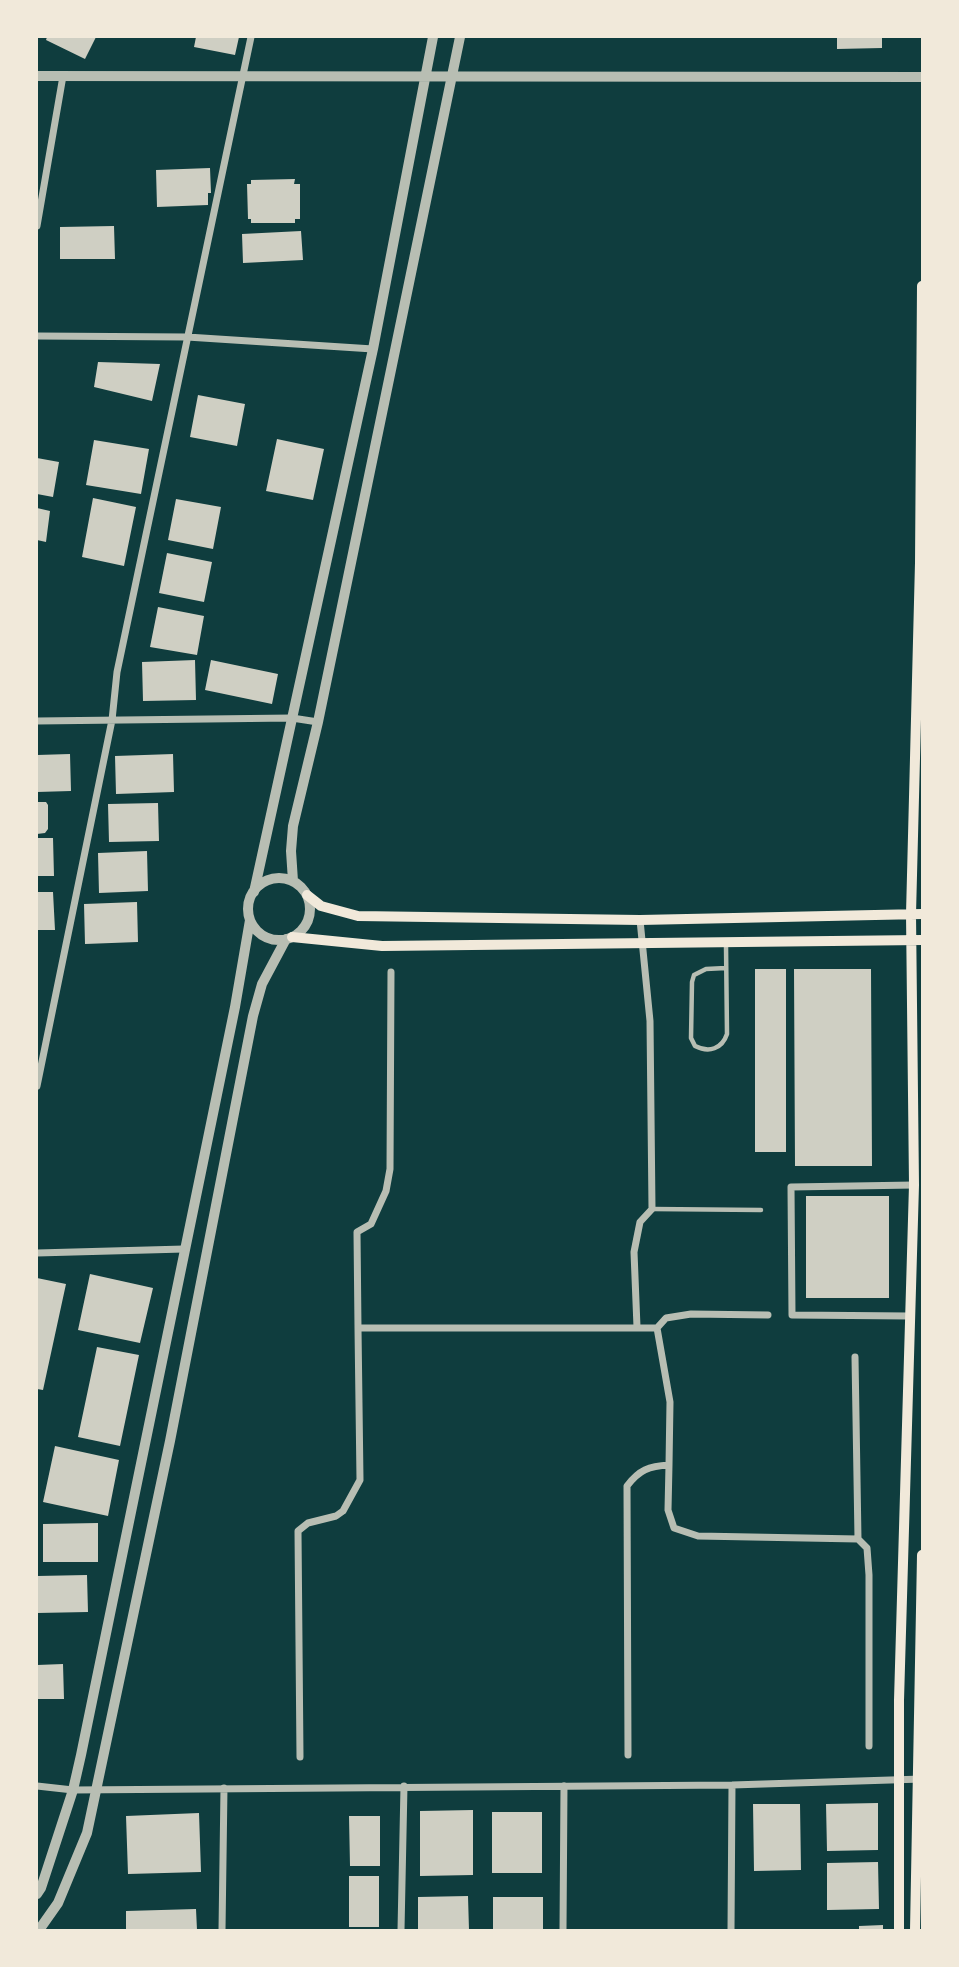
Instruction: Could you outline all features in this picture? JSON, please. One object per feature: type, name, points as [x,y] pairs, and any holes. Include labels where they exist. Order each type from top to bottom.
[{"type":"main road","points":[[899,1930],[900,1700],[909,1316],[918,1185],[917,914],[922,286]]},
{"type":"main road","points":[[307,895],[321,906],[358,916],[640,920],[917,914]]},
{"type":"main road","points":[[289,938],[382,946],[917,941]]},
{"type":"main road","points":[[915,1930],[922,1555]]},
{"type":"street","points":[[37,1086],[112,720],[117,672],[251,37]]},
{"type":"street","points":[[37,1894],[73,1790],[250,920],[250,900],[254,892],[373,349],[433,37]]},
{"type":"street","points":[[293,881],[293,826],[318,722],[460,37]]},
{"type":"street","points":[[37,76],[922,77]]},
{"type":"street","points":[[37,226],[63,76]]},
{"type":"street","points":[[37,336],[187,337],[373,349]]},
{"type":"street","points":[[37,721],[292,718],[318,722]]},
{"type":"street","points":[[39,1930],[58,1903],[88,1832],[173,1427],[253,1016],[262,984],[289,938],[306,924],[310,915],[307,895],[293,881],[272,879],[254,892]]},
{"type":"street","points":[[250,920],[263,936],[272,939],[289,938]]},
{"type":"street","points":[[637,1327],[634,1252],[640,1222],[652,1209],[650,1021],[640,945],[640,920]]},
{"type":"street","points":[[300,1758],[298,1531],[308,1523],[336,1516],[343,1511],[360,1480],[357,1232],[371,1224],[386,1191],[390,1169],[391,972]]},
{"type":"street","points":[[909,1316],[792,1315],[792,1187],[918,1185]]},
{"type":"street","points":[[37,1253],[184,1249]]},
{"type":"street","points":[[657,1328],[666,1318],[691,1314],[768,1315]]},
{"type":"street","points":[[358,1328],[657,1328]]},
{"type":"street","points":[[657,1328],[670,1402],[668,1510],[674,1528],[698,1536],[858,1539],[867,1548],[869,1746]]},
{"type":"street","points":[[855,1357],[858,1539]]},
{"type":"street","points":[[628,1755],[627,1486],[636,1474],[651,1466],[668,1465]]},
{"type":"street","points":[[37,1786],[73,1790],[732,1785],[919,1779]]},
{"type":"street","points":[[731,1930],[732,1785]]},
{"type":"street","points":[[401,1930],[404,1786]]},
{"type":"street","points":[[563,1930],[564,1786]]},
{"type":"street","points":[[222,1930],[223,1788]]},
{"type":"lane","points":[[726,944],[727,1034],[719,1047],[701,1049],[695,1046],[691,1038],[694,975],[706,969],[726,968]]},
{"type":"lane","points":[[652,1209],[761,1210]]},
{"type":"building","points":[[47,37],[96,37],[85,59],[46,40]]},
{"type":"building","points":[[196,37],[239,37],[235,55],[194,47]]},
{"type":"building","points":[[837,37],[882,37],[882,48],[837,49]]},
{"type":"building","points":[[210,168],[211,193],[208,193],[208,205],[157,207],[156,170]]},
{"type":"building","points":[[295,179],[294,184],[300,184],[300,219],[295,219],[295,223],[251,223],[251,219],[248,219],[247,184],[251,184],[251,180]]},
{"type":"building","points":[[114,226],[115,259],[60,259],[60,227]]},
{"type":"building","points":[[301,231],[303,260],[243,263],[242,234]]},
{"type":"building","points":[[98,362],[160,364],[152,401],[94,387]]},
{"type":"building","points":[[198,395],[245,404],[237,446],[190,437]]},
{"type":"building","points":[[277,439],[324,449],[313,500],[266,491]]},
{"type":"building","points":[[94,440],[149,449],[141,494],[86,485]]},
{"type":"building","points":[[37,458],[59,462],[53,497],[37,494]]},
{"type":"building","points":[[93,498],[136,507],[124,566],[82,557]]},
{"type":"building","points":[[176,499],[221,507],[213,549],[168,540]]},
{"type":"building","points":[[37,508],[50,511],[46,542],[37,540]]},
{"type":"building","points":[[167,553],[212,562],[204,602],[159,593]]},
{"type":"building","points":[[158,607],[204,616],[197,655],[150,647]]},
{"type":"building","points":[[195,660],[196,700],[143,701],[142,662]]},
{"type":"building","points":[[211,660],[278,674],[272,704],[205,690]]},
{"type":"building","points":[[70,754],[71,791],[37,792],[37,755]]},
{"type":"building","points":[[173,754],[174,792],[116,794],[115,756]]},
{"type":"building","points":[[37,802],[46,802],[48,805],[48,829],[45,833],[37,834]]},
{"type":"building","points":[[158,803],[159,841],[109,842],[108,804]]},
{"type":"building","points":[[37,838],[53,838],[54,876],[37,876]]},
{"type":"building","points":[[147,851],[148,891],[99,893],[98,853]]},
{"type":"building","points":[[37,892],[53,892],[55,930],[37,930]]},
{"type":"building","points":[[137,902],[138,942],[85,944],[84,904]]},
{"type":"building","points":[[755,969],[786,969],[786,1152],[755,1152]]},
{"type":"building","points":[[794,969],[871,969],[872,1166],[795,1166]]},
{"type":"building","points":[[806,1196],[889,1196],[889,1298],[806,1298]]},
{"type":"building","points":[[90,1274],[153,1288],[140,1343],[78,1330]]},
{"type":"building","points":[[37,1278],[66,1284],[43,1390],[37,1389]]},
{"type":"building","points":[[97,1347],[139,1355],[120,1446],[78,1437]]},
{"type":"building","points":[[55,1446],[119,1460],[108,1516],[43,1502]]},
{"type":"building","points":[[98,1523],[98,1562],[43,1562],[43,1524]]},
{"type":"building","points":[[87,1575],[88,1612],[37,1613],[37,1576]]},
{"type":"building","points":[[63,1664],[64,1699],[37,1699],[37,1665]]},
{"type":"building","points":[[878,1803],[878,1850],[827,1851],[826,1804]]},
{"type":"building","points":[[753,1804],[800,1804],[801,1870],[754,1871]]},
{"type":"building","points":[[473,1810],[473,1875],[420,1876],[420,1811]]},
{"type":"building","points":[[492,1812],[542,1812],[542,1873],[492,1873]]},
{"type":"building","points":[[199,1813],[201,1872],[128,1874],[126,1816]]},
{"type":"building","points":[[349,1816],[380,1816],[380,1866],[350,1866]]},
{"type":"building","points":[[878,1862],[879,1909],[827,1910],[827,1863]]},
{"type":"building","points":[[349,1876],[379,1876],[379,1927],[349,1927]]},
{"type":"building","points":[[468,1896],[469,1930],[418,1930],[418,1897]]},
{"type":"building","points":[[493,1897],[543,1897],[543,1930],[493,1930]]},
{"type":"building","points":[[196,1909],[197,1930],[126,1930],[126,1911]]},
{"type":"building","points":[[883,1925],[883,1930],[859,1930],[859,1926]]}]
